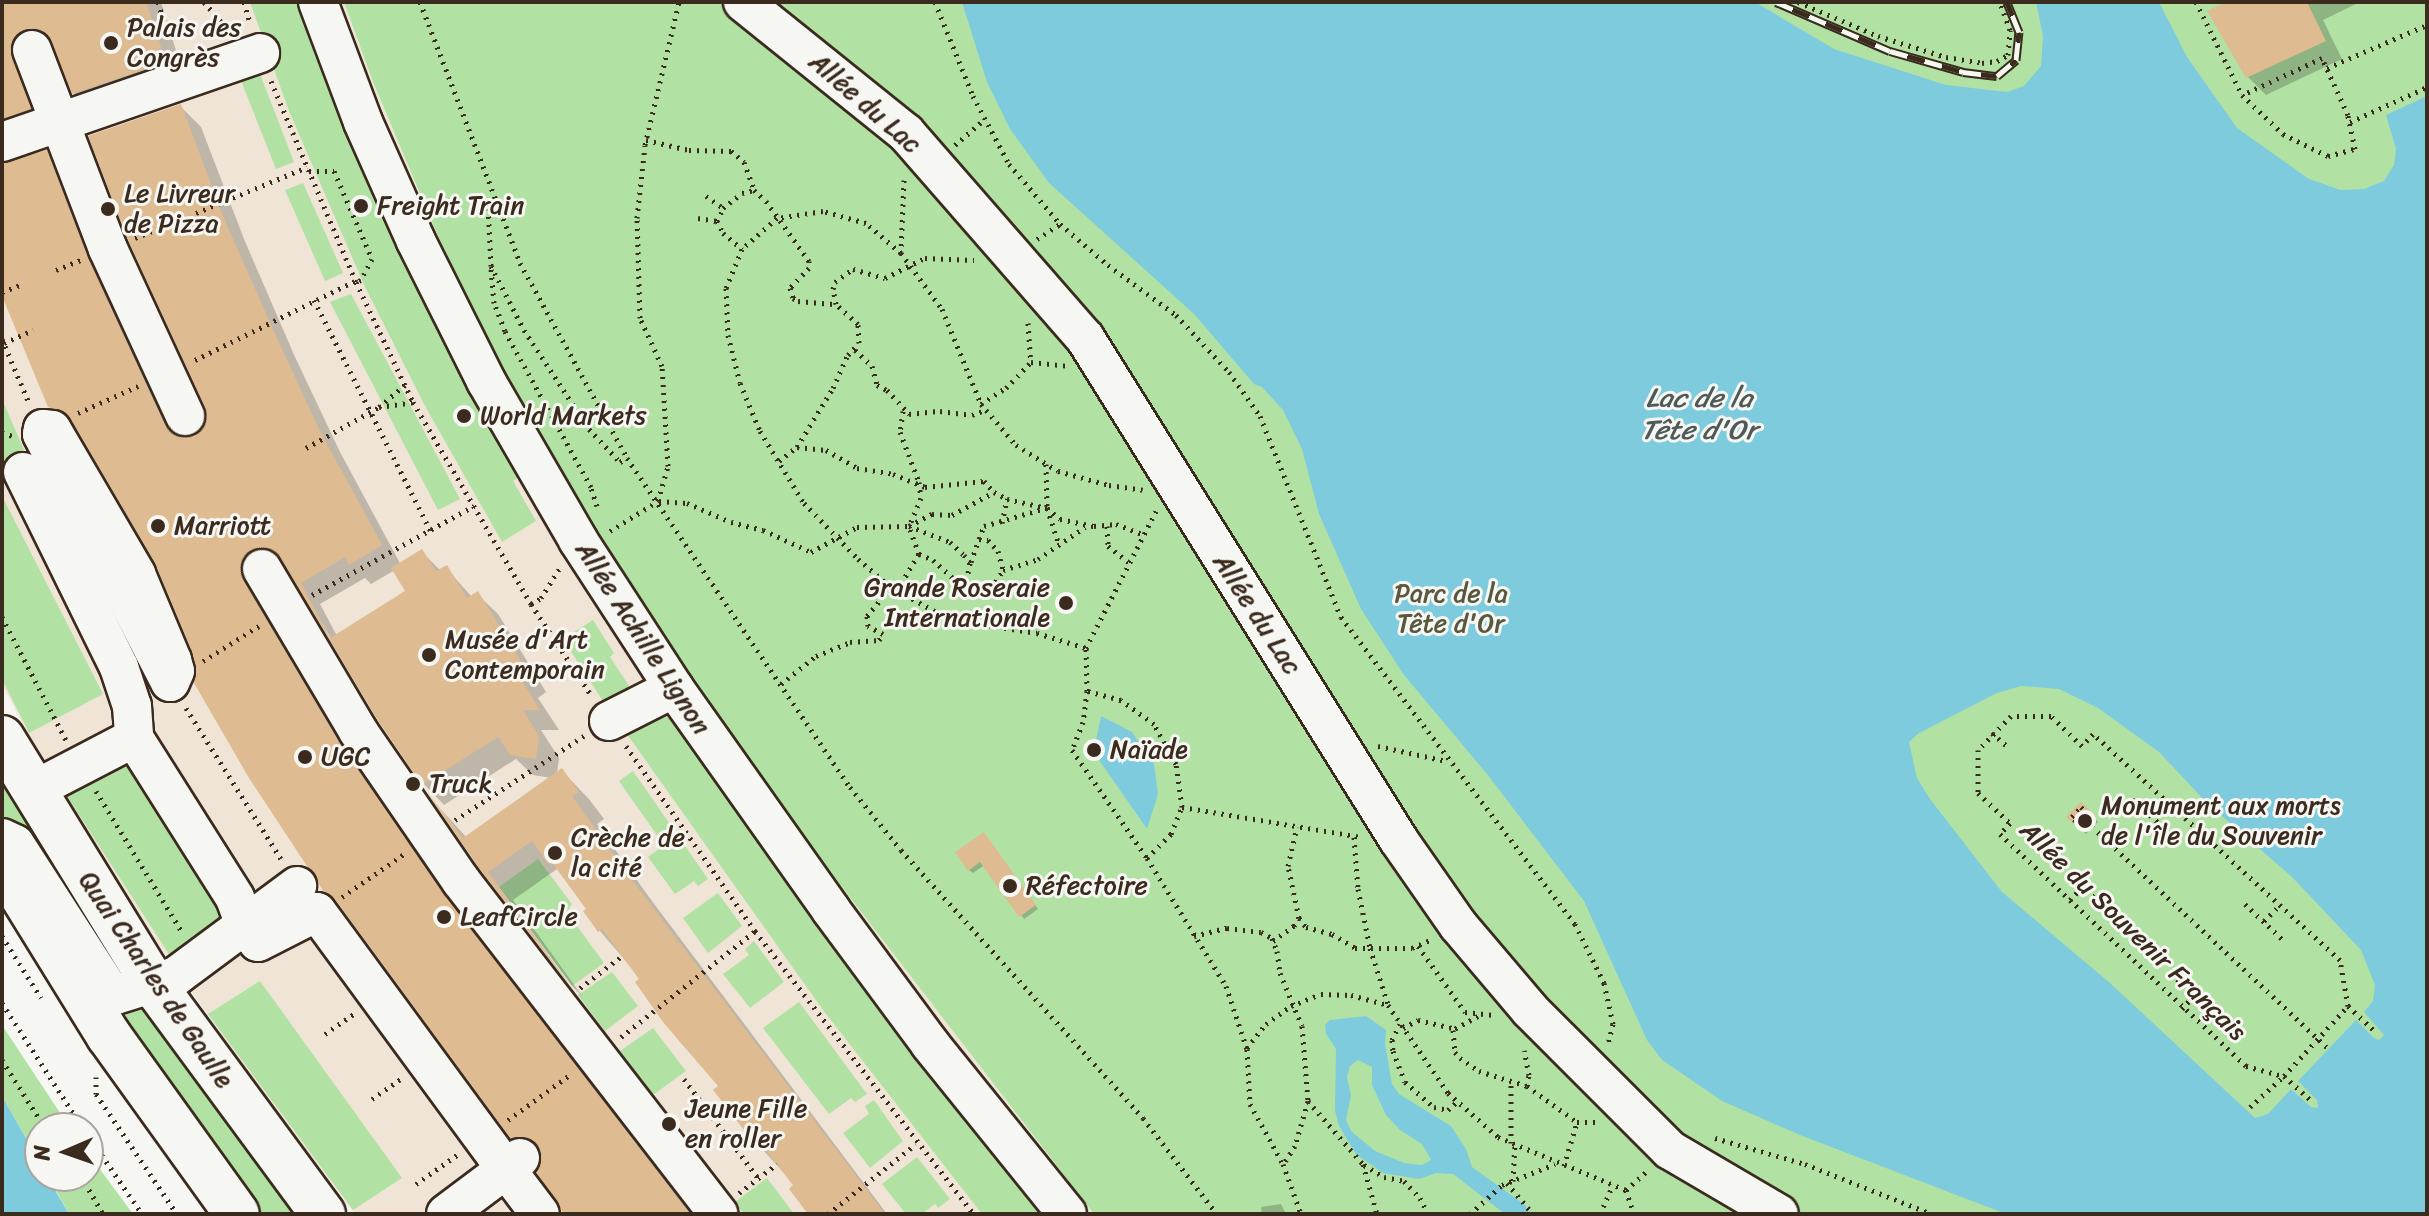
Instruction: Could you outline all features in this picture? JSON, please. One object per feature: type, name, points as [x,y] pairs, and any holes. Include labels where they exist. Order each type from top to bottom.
[{"type":"main road","name":"Quai Charles de Gaulle","points":[[2,738],[32,791],[125,1006],[237,1214]]},
{"type":"main road","name":"Quai Charles de Gaulle","points":[[2,863],[125,1006],[323,1214]]},
{"type":"street","name":"Allée Achille Lignon","points":[[318,2],[363,122],[404,214],[486,381],[578,540],[674,688],[930,1044],[1067,1214]]},
{"type":"street","name":"Allée du Lac","points":[[743,2],[906,133],[1085,338],[1169,489],[1337,737],[1398,839],[1453,918],[1534,1014],[1670,1150],[1779,1214]]},
{"type":"street","points":[[2,142],[158,88],[242,49]]},
{"type":"street","points":[[32,50],[108,249],[185,416]]},
{"type":"street","points":[[43,429],[42,434],[170,682],[129,695]]},
{"type":"street","points":[[23,472],[119,667],[129,695],[134,738],[235,898],[245,925],[258,942],[313,906],[540,1214]]},
{"type":"street","points":[[262,569],[358,731],[430,836],[717,1212]]},
{"type":"street","points":[[609,721],[674,688]]},
{"type":"street","points":[[32,791],[134,738]]},
{"type":"street","points":[[2,838],[15,844],[125,1006],[176,976],[245,925]]},
{"type":"street","points":[[446,1214],[505,1169]]},
{"type":"street","points":[[505,1169],[515,1214]]},
{"type":"path","points":[[158,2],[167,31]]},
{"type":"path","points":[[204,2],[242,49],[308,169],[356,282],[413,402],[531,604],[755,931],[916,1144],[974,1214]]},
{"type":"path","points":[[242,49],[244,2]]},
{"type":"path","points":[[420,2],[494,202],[520,263],[627,458],[850,787],[901,850],[1143,1118],[1217,1214]]},
{"type":"path","points":[[658,501],[668,466],[662,366],[640,318],[637,218],[646,140],[679,2]]},
{"type":"path","points":[[935,2],[973,96],[1009,164],[1060,224],[1108,265],[1176,315],[1229,372],[1260,416],[1341,617],[1447,762],[1575,924],[1604,983],[1613,1024],[1606,1052],[1589,1071]]},
{"type":"path","points":[[1798,2],[1878,36],[1946,57],[1982,63],[1997,61],[2008,55],[2010,30],[2000,2]]},
{"type":"path","points":[[2196,2],[2242,95],[2283,134],[2328,156],[2355,149],[2350,122],[2322,58],[2242,95]]},
{"type":"path","points":[[2327,68],[2427,25]]},
{"type":"path","points":[[2350,122],[2427,87]]},
{"type":"path","points":[[901,253],[906,133]]},
{"type":"path","points":[[646,140],[689,150],[731,151],[744,162],[754,190],[809,261],[809,268],[790,288],[793,298],[836,304],[858,324],[860,334],[855,350],[848,355],[833,388],[797,447],[778,461]]},
{"type":"path","points":[[33,330],[3,341],[43,429],[164,375],[314,300],[361,280],[372,259],[334,171],[308,169],[281,177],[196,213]]},
{"type":"path","points":[[717,221],[723,208],[742,193],[754,190]]},
{"type":"path","points":[[706,196],[723,208]]},
{"type":"path","points":[[494,202],[488,205],[494,303],[505,331],[591,487],[598,510]]},
{"type":"path","points":[[1086,648],[1037,633],[949,619],[894,588],[804,503],[760,431],[740,383],[728,335],[726,288],[742,249],[777,218],[823,211],[866,223],[901,253],[942,309],[983,407],[1016,445],[1058,471],[1109,485],[1169,489],[1086,648],[1087,691],[1083,722],[1072,750],[1147,858],[1226,986],[1247,1049],[1250,1104],[1283,1164],[1301,1214]]},
{"type":"path","points":[[698,218],[717,221]]},
{"type":"path","points":[[717,221],[723,233],[742,249]]},
{"type":"path","points":[[836,304],[833,289],[846,272],[862,270],[885,278],[909,264],[942,256],[994,266],[1022,264]]},
{"type":"path","points":[[491,266],[524,330],[589,429],[620,462],[627,458]]},
{"type":"path","points":[[2,292],[23,284]]},
{"type":"path","points":[[314,300],[430,530]]},
{"type":"path","points":[[855,350],[872,366],[877,385],[887,390],[903,411],[900,432],[919,482],[921,498],[909,526],[919,554],[933,560],[939,570],[965,588],[987,595],[1003,570],[1038,559],[1080,528],[1129,527],[1145,535]]},
{"type":"path","points":[[903,411],[972,415],[1006,388],[1031,362],[1069,366],[1100,362]]},
{"type":"path","points":[[306,448],[379,407],[405,385]]},
{"type":"path","points":[[379,407],[413,402]]},
{"type":"path","points":[[797,447],[826,450],[857,468],[919,482],[925,487],[984,481],[994,492],[1007,499],[1047,508],[1060,519],[1094,526]]},
{"type":"path","points":[[1046,464],[1047,508],[1059,544]]},
{"type":"path","points":[[909,526],[932,514],[952,515],[994,492]]},
{"type":"path","points":[[1002,523],[1007,499]]},
{"type":"path","points":[[612,529],[658,501],[687,503],[731,522],[763,530],[811,552],[857,527],[909,526],[950,542],[970,563]]},
{"type":"path","points":[[474,506],[285,610],[170,682],[313,906],[430,836],[609,721]]},
{"type":"path","points":[[965,588],[970,563],[984,526],[1047,508]]},
{"type":"path","points":[[602,522],[605,533]]},
{"type":"path","points":[[1107,526],[1108,546],[1131,564]]},
{"type":"path","points":[[979,539],[992,544],[1003,570]]},
{"type":"path","points":[[781,684],[816,656],[850,642],[879,640],[883,634],[868,626],[867,616],[894,588],[919,554]]},
{"type":"path","points":[[531,604],[541,598],[568,557]]},
{"type":"path","points":[[2,617],[81,766],[172,920],[202,958]]},
{"type":"path","points":[[1087,691],[1121,700],[1154,724],[1176,764],[1182,807],[1171,834],[1147,858]]},
{"type":"path","points":[[2009,748],[1992,733],[2011,716],[2051,716],[2082,746],[2093,734],[2166,797],[2340,960],[2348,1006],[2375,1031]]},
{"type":"path","name":"Allée du Souvenir Français","points":[[1992,733],[1978,750],[1978,793],[2010,823],[2000,834],[2182,1009],[2246,1066],[2284,1076]]},
{"type":"path","points":[[1337,737],[1447,762]]},
{"type":"path","points":[[2150,815],[2166,797]]},
{"type":"path","points":[[2132,799],[2170,833]]},
{"type":"path","points":[[1182,807],[1354,837],[1398,839]]},
{"type":"path","points":[[2086,821],[2329,1049]]},
{"type":"path","points":[[1297,827],[1288,866],[1299,918],[1313,931],[1332,934],[1355,948],[1418,946],[1453,918]]},
{"type":"path","points":[[1354,837],[1358,889],[1370,948],[1388,1005],[1457,1102],[1498,1137],[1556,1164],[1626,1190]]},
{"type":"path","points":[[2063,868],[2100,903]]},
{"type":"path","points":[[2070,900],[2082,887]]},
{"type":"path","points":[[2245,904],[2282,939]]},
{"type":"path","points":[[2264,921],[2280,904]]},
{"type":"path","points":[[1273,941],[1294,926],[1299,918]]},
{"type":"path","points":[[1194,936],[1227,928],[1261,932],[1273,941],[1291,1006],[1302,1026],[1308,1101],[1295,1146],[1283,1164]]},
{"type":"path","points":[[416,1184],[656,1012],[755,931]]},
{"type":"path","points":[[1418,946],[1465,1012],[1478,1016],[1534,1014]]},
{"type":"path","points":[[557,1005],[622,956]]},
{"type":"path","points":[[2177,979],[2212,1012]]},
{"type":"path","points":[[1247,1049],[1266,1024],[1291,1006],[1321,994],[1351,995],[1388,1005]]},
{"type":"path","points":[[2182,1009],[2194,995]]},
{"type":"path","points":[[2,1003],[73,1112]]},
{"type":"path","points":[[2250,1107],[2284,1076],[2348,1006]]},
{"type":"path","points":[[1527,1086],[1529,1075],[1521,1038],[1534,1014]]},
{"type":"path","points":[[1457,1102],[1448,1110],[1434,1107],[1405,1082],[1392,1040],[1402,1026],[1418,1020],[1455,1028],[1478,1016]]},
{"type":"path","points":[[1455,1028],[1453,1039],[1460,1058],[1479,1071],[1527,1086],[1577,1122],[1600,1121],[1632,1113]]},
{"type":"path","points":[[2,1060],[35,1112]]},
{"type":"path","points":[[2284,1076],[2313,1102]]},
{"type":"path","points":[[684,1079],[758,1178]]},
{"type":"path","points":[[1511,1082],[1513,1144],[1507,1183],[1533,1214]]},
{"type":"path","points":[[96,1094],[177,1214]]},
{"type":"path","points":[[1308,1101],[1363,1164],[1384,1177],[1404,1181],[1420,1198],[1428,1214]]},
{"type":"path","points":[[1564,1166],[1577,1122]]},
{"type":"path","points":[[1626,1190],[1670,1150],[1718,1137],[1805,1164],[1932,1214]]},
{"type":"path","points":[[828,1214],[916,1144]]},
{"type":"path","points":[[104,1158],[142,1214]]},
{"type":"path","points":[[717,1212],[777,1164]]},
{"type":"path","points":[[1363,1164],[1377,1214]]},
{"type":"path","points":[[1475,1212],[1507,1183],[1556,1164]]},
{"type":"path","points":[[1600,1214],[1613,1185]]},
{"type":"path","points":[[1626,1190],[1634,1214]]},
{"type":"path","points":[[90,1192],[103,1214]]},
{"type":"shaded area","points":[[2,2],[344,2],[373,82],[437,234],[496,356],[572,490],[663,634],[791,821],[1094,1214],[355,1214],[256,1084],[127,899],[43,762],[2,684]]},
{"type":"green space","points":[[250,2],[299,2],[395,241],[452,357],[519,477],[513,481],[536,521],[502,542],[425,406],[365,287],[289,111]]},
{"type":"green space","name":"Parc de la Tête d'Or","points":[[344,2],[2427,2],[2427,1214],[1094,1214],[791,821],[663,634],[572,490],[496,356],[437,234],[373,82]]},
{"type":"green space","points":[[257,66],[294,162],[276,169],[238,73]]},
{"type":"green space","points":[[303,183],[343,273],[325,281],[285,190]]},
{"type":"green space","points":[[351,294],[460,499],[438,510],[330,302]]},
{"type":"green space","points":[[2,399],[27,457],[2,469]]},
{"type":"green space","points":[[2,496],[103,694],[29,733],[2,679]]},
{"type":"green space","points":[[593,620],[614,653],[610,657],[633,692],[608,709],[563,639]]},
{"type":"green space","points":[[670,717],[791,890],[1043,1214],[982,1214],[823,1010],[624,730],[650,719]]},
{"type":"green space","points":[[122,760],[131,764],[228,913],[176,965],[63,790]]},
{"type":"green space","points":[[633,771],[708,879],[698,886],[694,881],[675,894],[648,857],[664,845],[619,781]]},
{"type":"green space","points":[[2,776],[122,969],[122,976],[2,820]]},
{"type":"green space","points":[[538,859],[572,904],[567,912],[604,963],[572,986],[499,887]]},
{"type":"green space","points":[[718,893],[742,926],[708,953],[683,918]]},
{"type":"green space","points":[[754,941],[784,982],[750,1008],[723,974],[749,955],[745,949]]},
{"type":"green space","points":[[612,972],[638,1006],[605,1031],[578,995]]},
{"type":"green space","points":[[260,981],[402,1178],[353,1210],[208,1014]]},
{"type":"green space","points":[[799,1002],[867,1094],[855,1102],[851,1098],[829,1114],[763,1028]]},
{"type":"green space","points":[[144,1006],[299,1214],[257,1214],[127,1030],[124,1018],[128,1011]]},
{"type":"green space","points":[[2,1025],[59,1112],[24,1112],[24,1135],[2,1096]]},
{"type":"green space","points":[[653,1028],[686,1071],[653,1095],[620,1051]]},
{"type":"green space","points":[[874,1100],[903,1141],[870,1168],[843,1133],[869,1114],[865,1106]]},
{"type":"green space","points":[[917,1157],[950,1199],[938,1208],[935,1204],[922,1214],[906,1214],[882,1184]]},
{"type":"green space","points":[[104,1175],[133,1214],[69,1214],[57,1192],[104,1192]]},
{"type":"green space","points":[[767,1178],[794,1214],[744,1214],[735,1202]]},
{"type":"water","name":"Lac de la Tête d'Or","points":[[962,2],[1755,2],[1834,49],[1946,85],[2007,92],[2024,86],[2041,66],[2043,36],[2036,2],[2159,2],[2187,57],[2237,128],[2309,179],[2341,190],[2364,189],[2384,181],[2394,165],[2396,149],[2386,115],[2427,96],[2427,1214],[2006,1214],[1800,1135],[1722,1101],[1662,1060],[1647,1040],[1584,901],[1487,774],[1404,675],[1361,609],[1319,514],[1302,449],[1283,410],[1262,387],[1254,384],[1194,314],[1049,183],[1010,129],[987,82]],"holes":[[[2021,686],[2059,689],[2098,708],[2159,752],[2207,803],[2292,877],[2361,950],[2375,985],[2373,1001],[2364,1012],[2384,1035],[2379,1040],[2374,1038],[2356,1020],[2298,1081],[2317,1100],[2318,1108],[2311,1107],[2291,1089],[2268,1114],[2255,1118],[2110,983],[2002,892],[1917,778],[1909,742],[1919,733],[1997,693]]]},
{"type":"water","points":[[1101,716],[1132,732],[1154,764],[1158,794],[1147,829],[1097,757],[1104,752],[1096,740]]},
{"type":"water","points":[[1366,1016],[1386,1030],[1385,1043],[1392,1084],[1399,1094],[1451,1126],[1466,1149],[1472,1167],[1525,1205],[1530,1214],[1505,1214],[1453,1174],[1436,1173],[1419,1179],[1383,1173],[1356,1154],[1339,1126],[1335,1111],[1336,1049],[1326,1034],[1325,1025],[1330,1020]],"holes":[[[1358,1060],[1372,1067],[1372,1085],[1386,1115],[1400,1130],[1422,1144],[1431,1160],[1422,1165],[1404,1163],[1375,1151],[1351,1131],[1346,1120],[1351,1095],[1347,1077],[1350,1066]]]},
{"type":"water","points":[[2,1096],[24,1135],[24,1192],[56,1192],[69,1214],[2,1214]]},
{"type":"building","name":"Palais des Congrès","points":[[2,2],[146,2],[166,62],[72,94],[46,34],[36,28],[25,29],[16,36],[10,47],[31,109],[2,119]]},
{"type":"building","points":[[2226,2],[2307,2],[2326,41],[2246,78],[2207,11]]},
{"type":"building","points":[[181,104],[223,216],[275,334],[319,429],[382,545],[349,565],[345,557],[301,583],[330,638],[405,591],[391,568],[422,549],[436,571],[447,565],[467,598],[478,591],[527,671],[519,676],[540,710],[523,710],[539,736],[536,759],[510,755],[498,737],[422,785],[377,719],[280,557],[263,547],[250,551],[240,568],[243,580],[339,742],[443,893],[690,1214],[564,1214],[536,1172],[542,1156],[538,1145],[527,1137],[511,1139],[335,899],[324,892],[249,778],[194,683],[196,666],[193,654],[155,563],[71,419],[63,411],[48,407],[2,296],[2,163],[47,150],[88,258],[165,425],[173,434],[184,438],[195,436],[203,428],[205,407],[128,240],[88,136]]},
{"type":"building","points":[[562,768],[579,792],[572,796],[623,868],[885,1214],[808,1214],[789,1189],[793,1185],[754,1136],[751,1139],[713,1090],[718,1086],[663,1022],[635,982],[639,979],[602,929],[598,932],[583,911],[586,909],[551,861],[548,864],[532,841],[488,872],[572,988],[479,868],[426,791],[463,838]]},
{"type":"building","points":[[2081,802],[2096,816],[2081,831],[2066,817]]},
{"type":"building","name":"Réfectoire","points":[[984,832],[1036,905],[1019,917],[980,862],[968,871],[955,852]]},
{"type":"railway","points":[[1776,2],[1890,51],[1963,72],[1997,76],[2016,60],[2019,32],[2007,2]]},
{"type":"place","name":"Palais des Congrès","points":[[111,43]]},
{"type":"place","name":"Freight Train","points":[[361,206]]},
{"type":"place","name":"Le Livreur de Pizza","points":[[108,209]]},
{"type":"place","name":"World Markets","points":[[464,416]]},
{"type":"place","name":"Marriott","points":[[158,526]]},
{"type":"place","name":"Grande Roseraie Internationale","points":[[1066,603]]},
{"type":"place","name":"Musée d'Art Contemporain","points":[[429,655]]},
{"type":"place","name":"Naïade","points":[[1094,750]]},
{"type":"place","name":"UGC","points":[[305,757]]},
{"type":"place","name":"Truck","points":[[413,784]]},
{"type":"place","name":"Monument aux morts de l'île du Souvenir","points":[[2085,821]]},
{"type":"place","name":"Crèche de la cité","points":[[555,853]]},
{"type":"place","name":"Réfectoire","points":[[1010,886]]},
{"type":"place","name":"LeafCircle","points":[[444,917]]},
{"type":"place","name":"Jeune Fille en roller","points":[[669,1124]]}]
